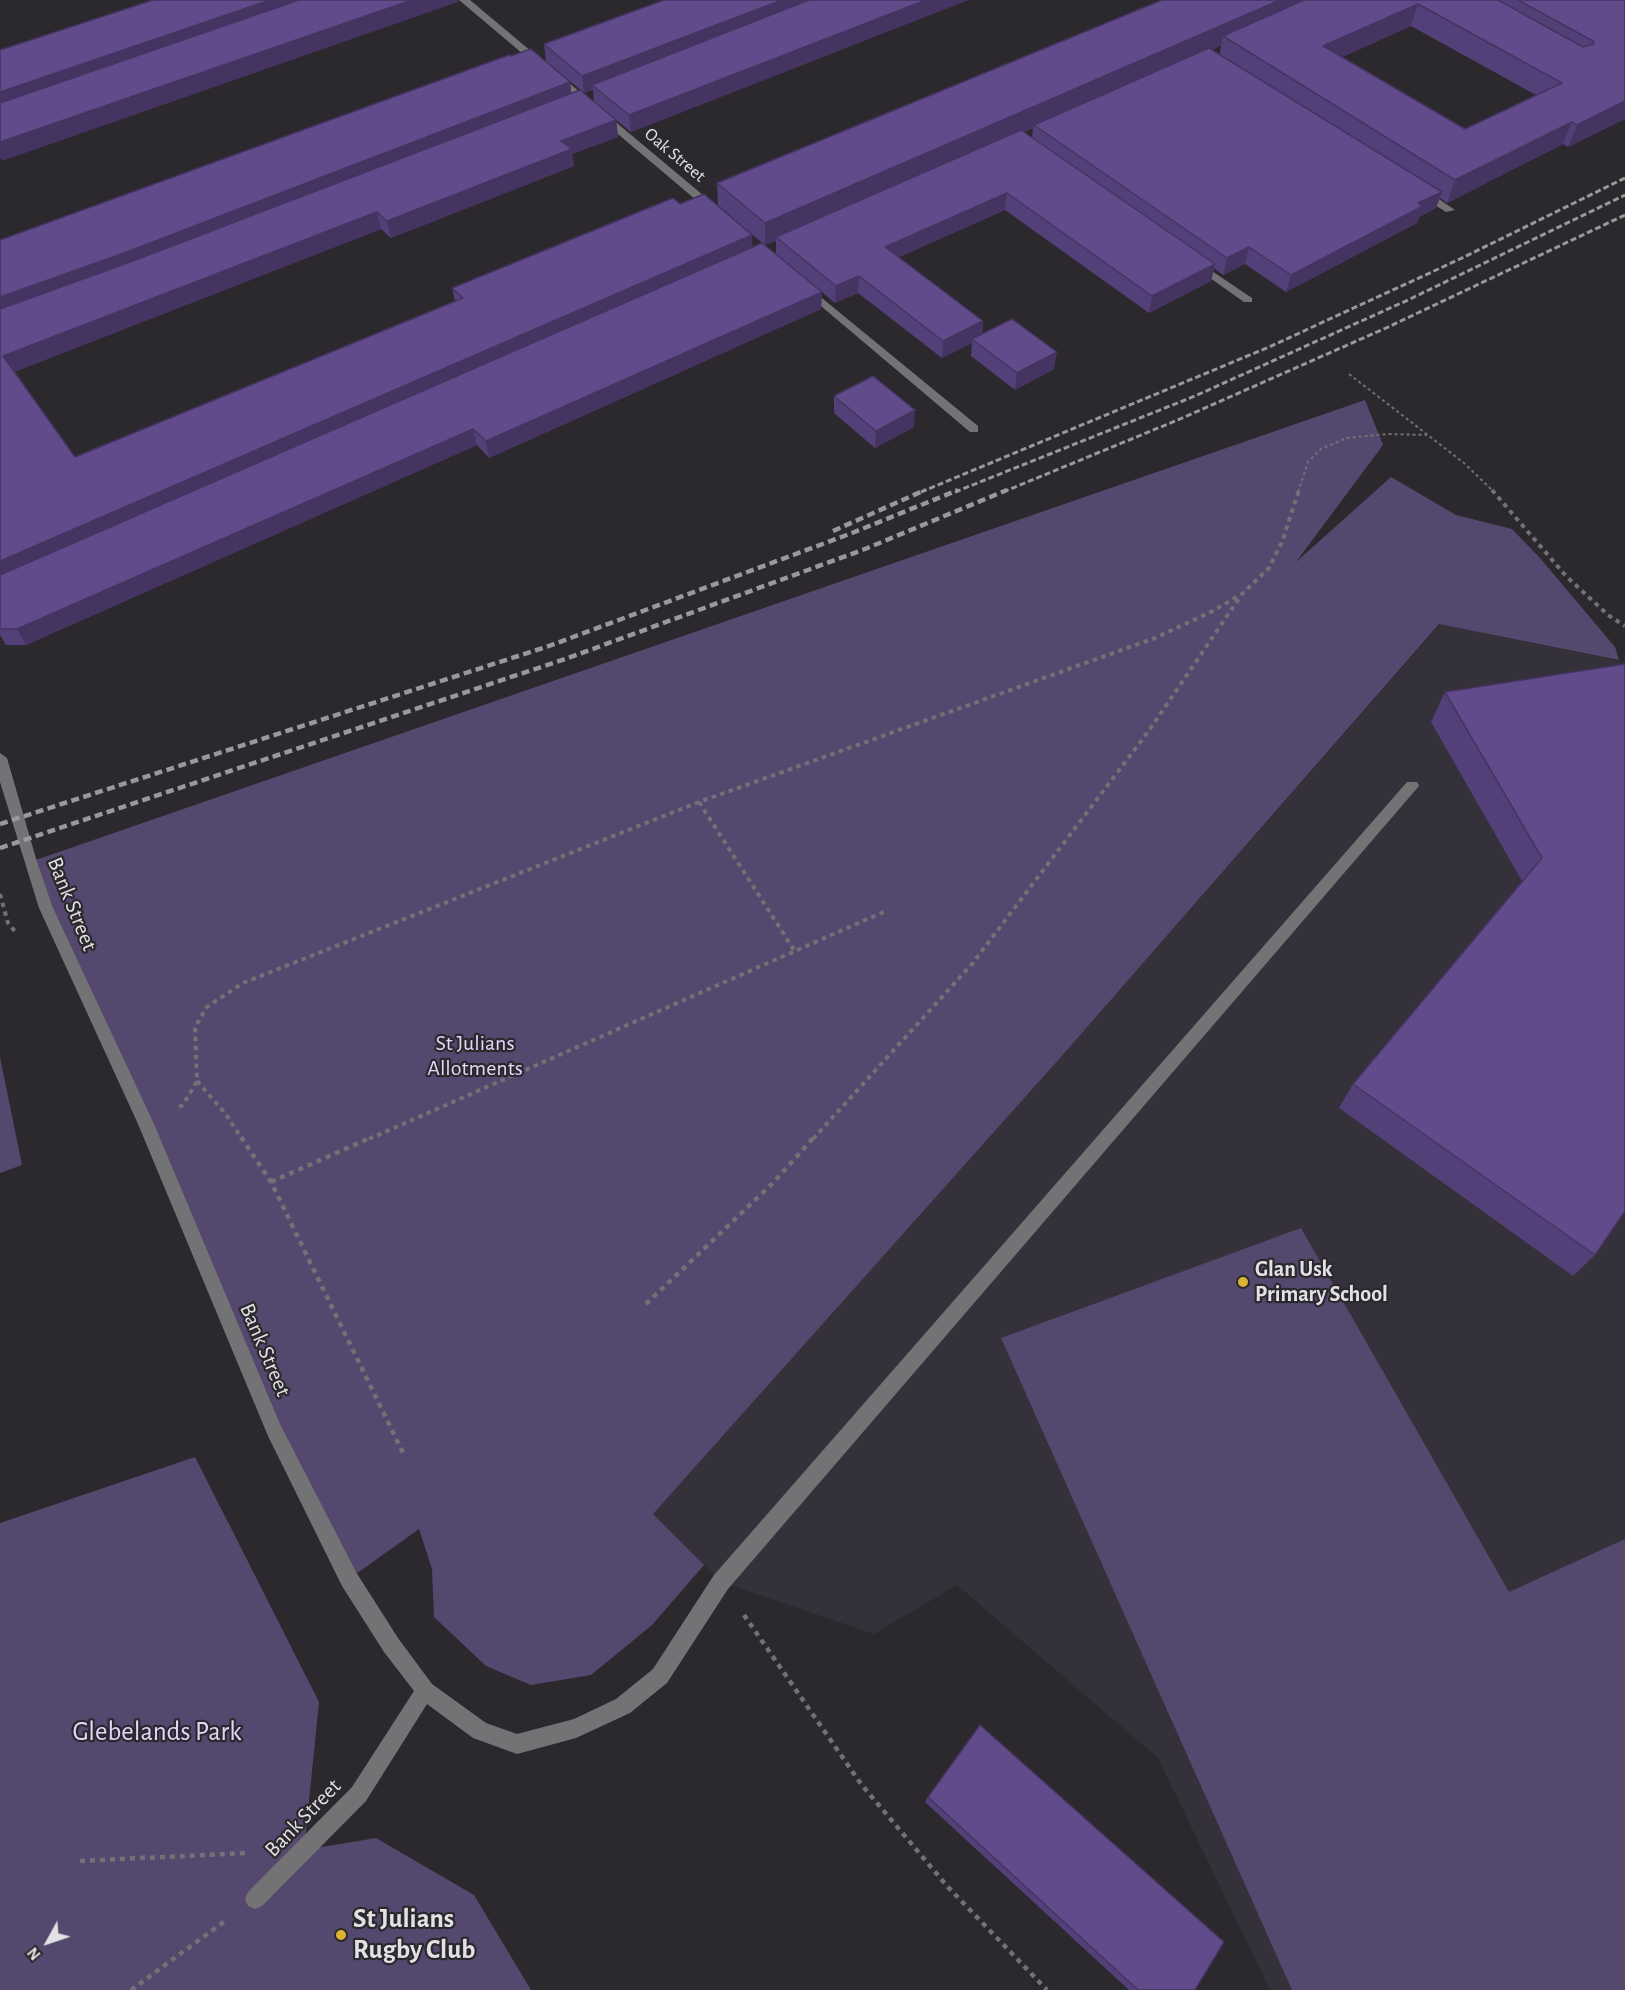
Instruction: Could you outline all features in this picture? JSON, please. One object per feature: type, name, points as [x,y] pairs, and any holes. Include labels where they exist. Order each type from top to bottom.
[{"type":"street","name":"Oak Street","points":[[464,0],[719,214]]},
{"type":"street","points":[[572,105],[594,96]]},
{"type":"street","points":[[1410,185],[1450,210]]},
{"type":"street","points":[[1191,260],[1248,300]]},
{"type":"street","points":[[801,283],[974,429]]},
{"type":"street","name":"Bank Street","points":[[0,758],[30,862],[46,908],[146,1124],[274,1430],[349,1579],[391,1645],[425,1691],[359,1794],[255,1899]]},
{"type":"street","points":[[425,1691],[480,1731],[517,1744],[576,1728],[623,1706],[660,1676],[721,1582],[1412,786]]},
{"type":"path","points":[[1349,374],[1464,463],[1500,498],[1566,576],[1608,615],[1625,626]]},
{"type":"path","points":[[646,1304],[773,1183],[972,964],[1148,732],[1242,594],[1269,568],[1282,542],[1308,462],[1321,449],[1347,438],[1387,434],[1427,435]]},
{"type":"path","points":[[146,1124],[183,1105],[197,1081],[195,1027],[207,1007],[243,983],[699,802],[1155,638],[1211,612],[1242,594]]},
{"type":"path","points":[[699,802],[794,950]]},
{"type":"path","points":[[0,894],[8,923]]},
{"type":"path","points":[[271,1182],[888,910]]},
{"type":"path","points":[[197,1081],[225,1113],[271,1182],[405,1457]]},
{"type":"path","points":[[721,1582],[861,1784],[947,1886],[1047,1990]]},
{"type":"path","points":[[80,1861],[304,1850]]},
{"type":"path","points":[[131,1990],[255,1899]]},
{"type":"shaded area","name":"Glan Usk Primary School","points":[[1440,624],[1625,662],[1625,1990],[1270,1990],[1158,1758],[957,1585],[874,1634],[721,1582],[653,1514],[1068,1049]]},
{"type":"green space","name":"St Julians Allotments","points":[[1365,400],[1383,445],[1296,562],[1391,477],[1456,515],[1512,529],[1540,558],[1615,647],[1619,660],[1439,624],[1068,1049],[653,1514],[704,1565],[652,1625],[591,1675],[531,1685],[486,1666],[434,1617],[432,1569],[419,1529],[349,1579],[274,1430],[30,862]]},
{"type":"green space","points":[[0,1057],[22,1165],[0,1173]]},
{"type":"green space","points":[[1301,1228],[1509,1592],[1625,1539],[1625,1990],[1292,1990],[1001,1338]]},
{"type":"green space","name":"Glebelands Park","points":[[195,1457],[319,1702],[304,1850],[376,1838],[474,1895],[531,1990],[0,1990],[0,1523]]},
{"type":"building","points":[[153,0],[270,0],[0,92],[0,50]]},
{"type":"building","points":[[299,0],[412,0],[0,142],[0,103]]},
{"type":"building","points":[[664,0],[782,0],[582,76],[544,44]]},
{"type":"building","points":[[809,0],[926,0],[629,115],[592,85]]},
{"type":"building","points":[[1162,0],[1280,0],[765,223],[717,183]]},
{"type":"building","points":[[1304,0],[1498,0],[1583,47],[1594,44],[1593,41],[1518,0],[1625,0],[1625,101],[1577,125],[1572,122],[1455,180],[1223,36]],"holes":[[[1418,4],[1562,83],[1465,129],[1323,46]]]},
{"type":"building","points":[[1209,48],[1442,192],[1418,203],[1423,206],[1291,275],[1249,247],[1227,258],[1034,125]]},
{"type":"building","points":[[531,49],[570,82],[124,253],[0,297],[0,240],[509,55]]},
{"type":"building","points":[[580,90],[616,120],[561,141],[572,149],[387,221],[377,212],[3,356],[75,457],[463,298],[452,288],[673,198],[680,204],[704,194],[752,235],[0,561],[0,309],[133,261]]},
{"type":"building","points":[[1021,130],[1215,264],[1152,296],[1007,193],[885,247],[983,321],[943,341],[859,276],[836,286],[776,237]]},
{"type":"building","points":[[762,243],[822,292],[486,441],[473,429],[17,629],[0,629],[0,575]]},
{"type":"building","points":[[1012,319],[1057,352],[1017,373],[972,339]]},
{"type":"building","points":[[873,376],[915,410],[876,431],[834,396]]},
{"type":"building","points":[[1625,664],[1625,1211],[1595,1255],[1353,1084],[1542,858],[1445,692]]},
{"type":"building","points":[[980,1725],[1224,1942],[1195,1990],[1138,1990],[928,1797]]},
{"type":"railway","points":[[921,492],[1269,347],[1460,259],[1625,178]]},
{"type":"railway","points":[[955,492],[1195,396],[1408,300],[1625,195]]},
{"type":"railway","points":[[1003,492],[1180,419],[1386,328],[1625,215]]},
{"type":"railway","points":[[833,531],[925,490]]},
{"type":"railway","points":[[0,824],[549,646],[852,533],[958,490]]},
{"type":"railway","points":[[0,848],[568,658],[865,549],[1007,490]]},
{"type":"place","name":"Glan Usk Primary School","points":[[1243,1282]]},
{"type":"place","name":"St Julians Rugby Club","points":[[341,1935]]}]
